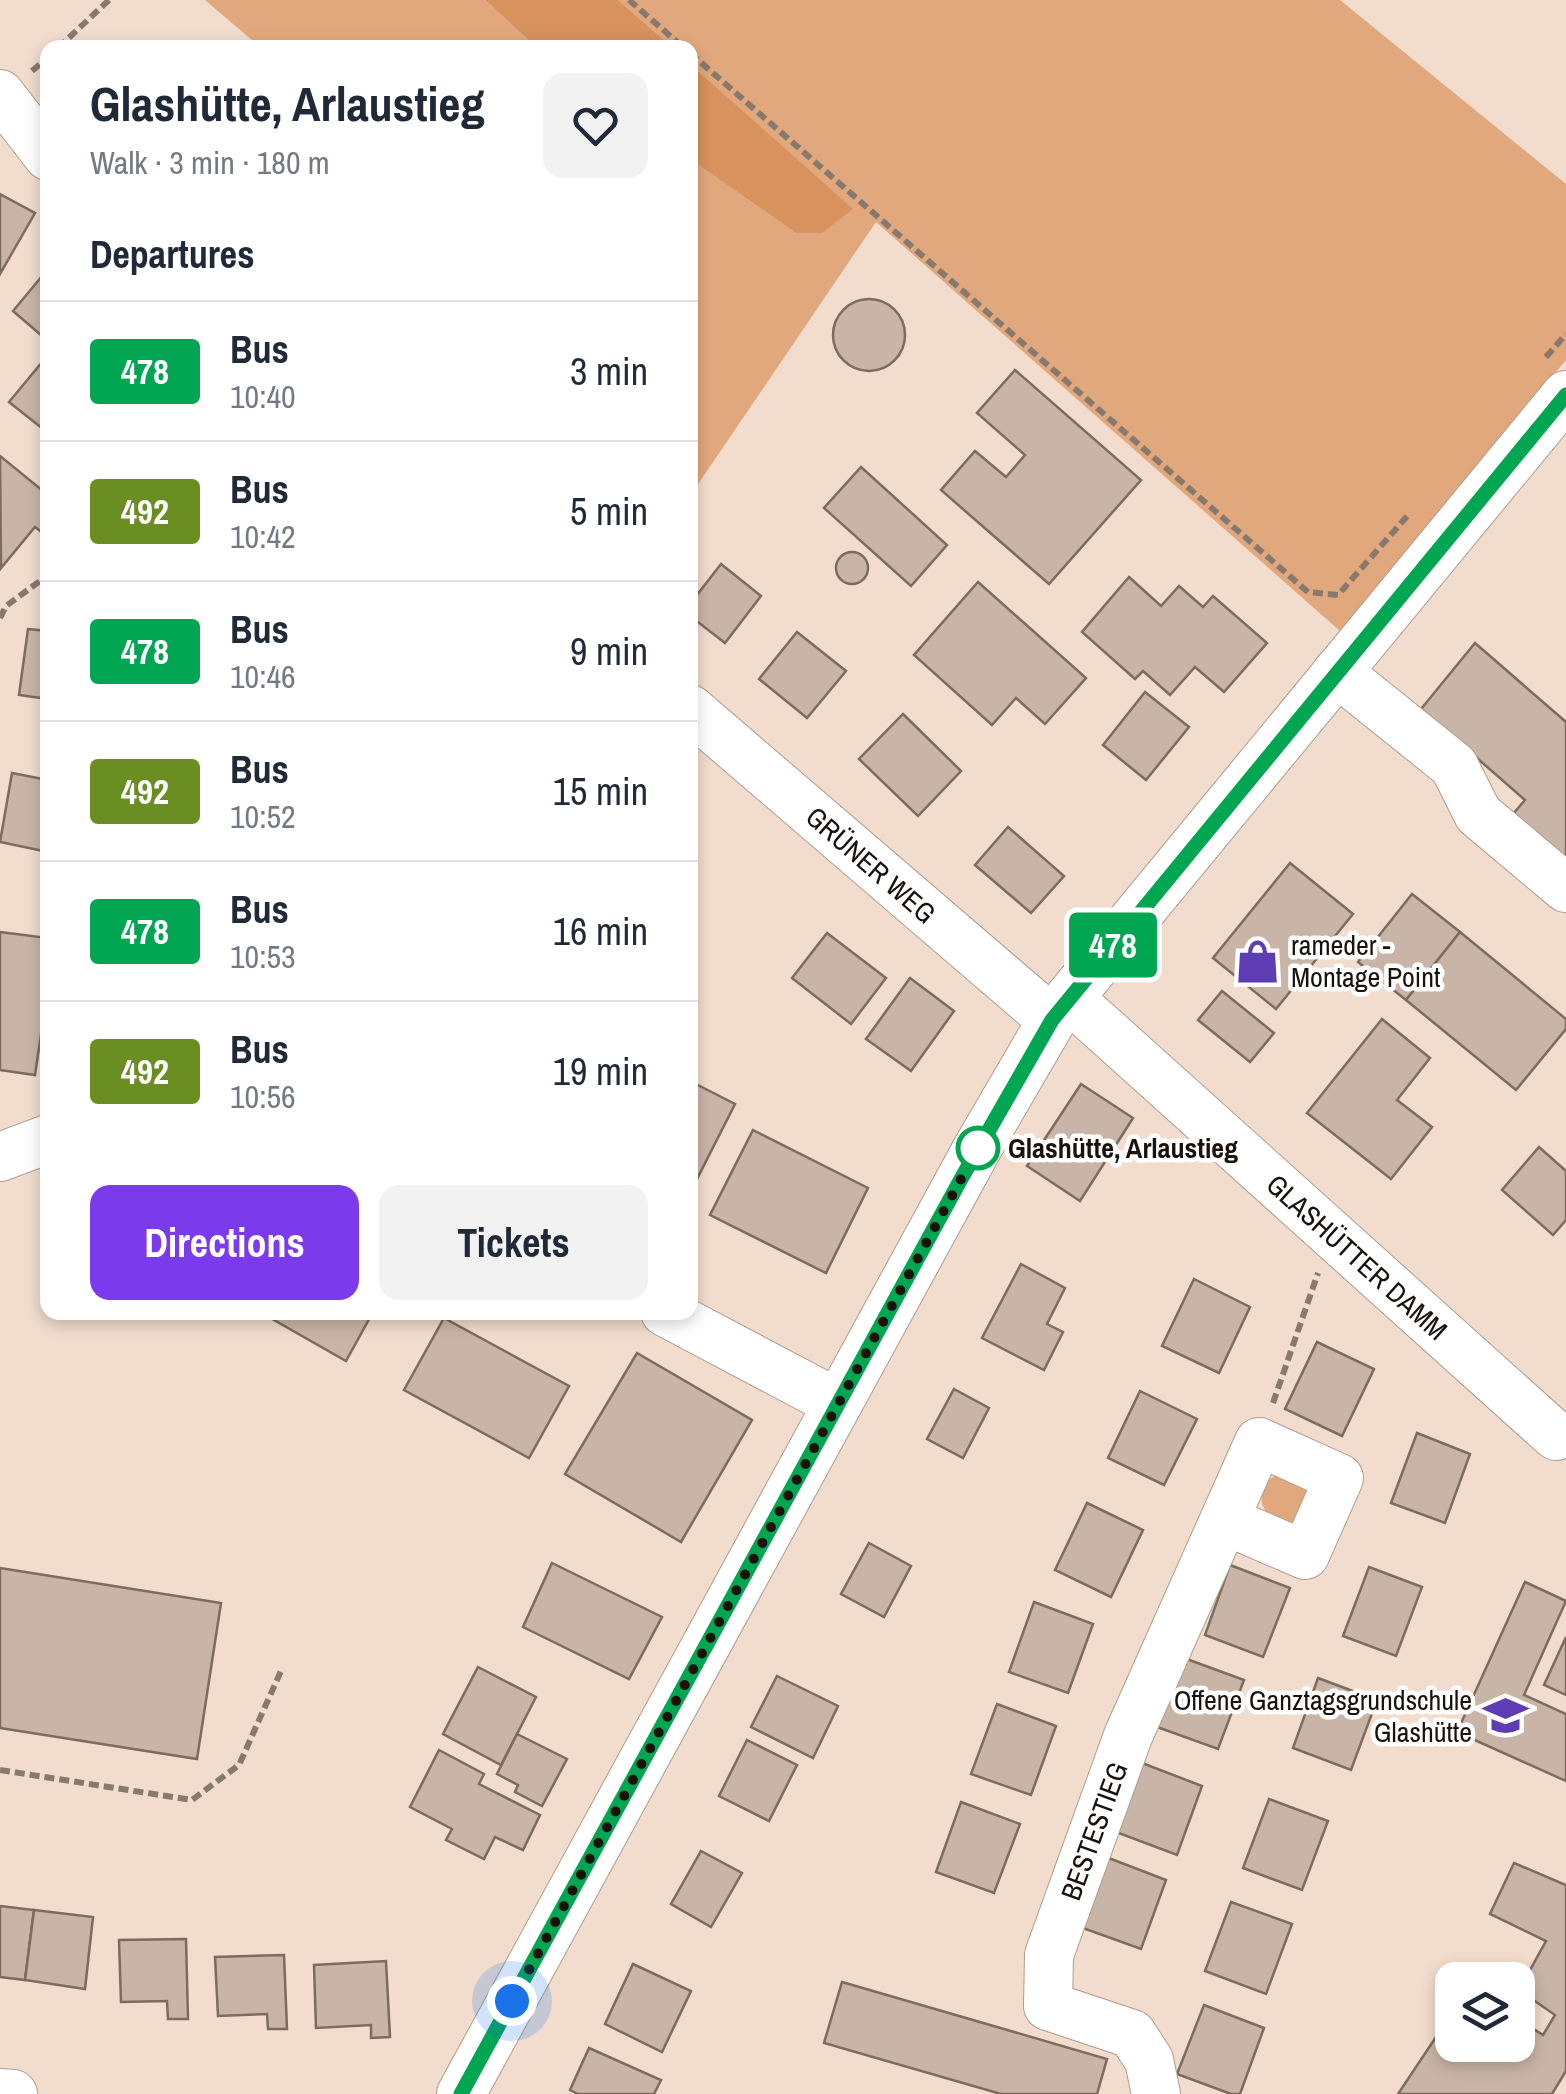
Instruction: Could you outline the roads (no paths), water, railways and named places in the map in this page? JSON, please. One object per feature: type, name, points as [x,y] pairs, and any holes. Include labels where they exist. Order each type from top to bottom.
[{"type":"street","points":[[0,94],[40,146]]},
{"type":"street","points":[[461,2094],[838,1403],[1060,1009],[1338,672],[1553,379]]},
{"type":"street","points":[[1338,672],[1454,766],[1478,814],[1566,888]]},
{"type":"street","name":"GRÜNER WEG","points":[[698,715],[1060,1009]]},
{"type":"street","name":"GLASHÜTTER DAMM","points":[[1060,1009],[1332,1234],[1556,1436]]},
{"type":"street","points":[[0,1158],[40,1142]]},
{"type":"street","points":[[680,1320],[838,1403]]},
{"type":"street","name":"BESTESTIEG","points":[[1156,2094],[1149,2060],[1132,2034],[1048,2006],[1049,1955],[1128,1736],[1224,1520]]},
{"type":"street","points":[[0,2093],[13,2094]]},
{"type":"place","name":"rameder - Montage Point","points":[[1258,961]]},
{"type":"place","name":"Glashütte, Arlaustieg","points":[[978,1148]]},
{"type":"place","name":"Offene Ganztagsgrundschule Glashütte","points":[[1505,1716]]}]
